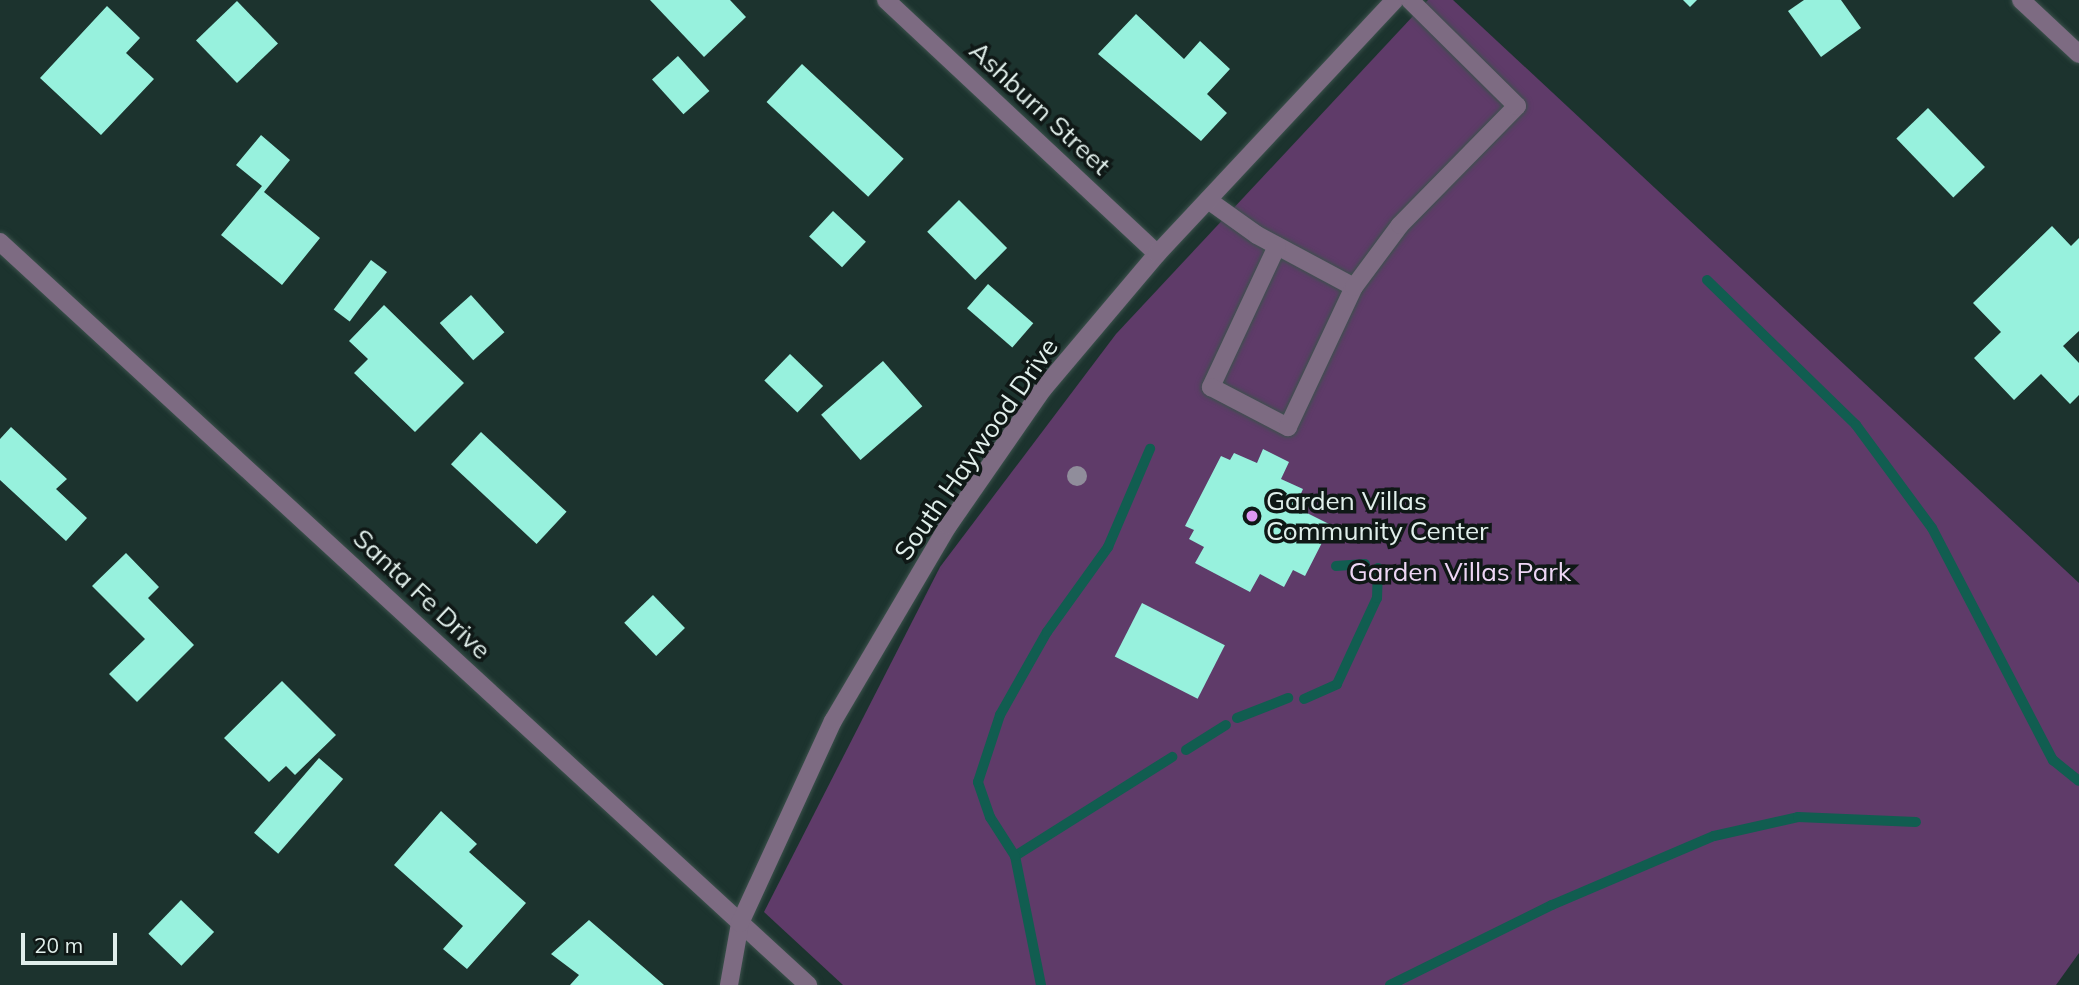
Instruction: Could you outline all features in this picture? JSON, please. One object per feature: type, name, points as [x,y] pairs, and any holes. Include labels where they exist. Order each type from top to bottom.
[{"type":"street","name":"Ashburn Street","points":[[886,0],[1157,254]]},
{"type":"street","name":"South Haywood Drive","points":[[729,985],[740,923],[834,721],[948,526],[1043,389],[1157,254],[1395,0]]},
{"type":"street","points":[[1277,246],[1212,387],[1288,427],[1354,287],[1416,207],[1517,106],[1410,0]]},
{"type":"street","points":[[2021,0],[2079,54]]},
{"type":"street","points":[[1208,200],[1277,246],[1354,287]]},
{"type":"street","name":"Santa Fe Drive","points":[[0,242],[808,985]]},
{"type":"green space","name":"Garden Villas Park","points":[[1428,0],[1453,0],[2079,583],[2079,953],[2056,985],[843,985],[764,912],[940,567],[1116,334]]},
{"type":"building","points":[[650,0],[730,0],[746,17],[704,57]]},
{"type":"building","points":[[1683,0],[1697,0],[1690,7]]},
{"type":"building","points":[[1804,0],[1841,0],[1861,28],[1821,57],[1788,11]]},
{"type":"building","points":[[237,1],[278,43],[237,83],[196,41]]},
{"type":"building","points":[[107,6],[140,38],[126,53],[154,79],[101,135],[40,78]]},
{"type":"building","points":[[1136,14],[1184,59],[1200,41],[1230,69],[1207,94],[1227,113],[1201,141],[1098,54]]},
{"type":"building","points":[[678,56],[709,91],[683,114],[652,79]]},
{"type":"building","points":[[802,64],[904,159],[868,197],[767,102]]},
{"type":"building","points":[[1928,108],[1985,167],[1953,198],[1896,139]]},
{"type":"building","points":[[261,135],[290,160],[264,192],[320,238],[282,285],[221,235],[262,186],[236,165]]},
{"type":"building","points":[[959,200],[1007,248],[975,280],[927,232]]},
{"type":"building","points":[[833,211],[866,242],[842,267],[809,237]]},
{"type":"building","points":[[2052,226],[2071,246],[2079,238],[2079,331],[2063,346],[2079,363],[2079,395],[2070,404],[2041,374],[2014,400],[1974,358],[2001,332],[1973,303]]},
{"type":"building","points":[[371,260],[387,272],[350,322],[334,310]]},
{"type":"building","points":[[988,284],[1033,323],[1012,348],[967,308]]},
{"type":"building","points":[[471,295],[504,332],[473,360],[440,323]]},
{"type":"building","points":[[384,305],[464,383],[415,432],[354,373],[368,359],[349,341]]},
{"type":"building","points":[[790,354],[823,386],[797,413],[764,381]]},
{"type":"building","points":[[883,361],[922,406],[860,460],[821,415]]},
{"type":"building","points":[[11,427],[67,479],[56,489],[87,518],[66,541],[0,480],[0,439]]},
{"type":"building","points":[[481,432],[567,512],[537,544],[451,464]]},
{"type":"building","name":"Garden Villas Community Center","points":[[1263,449],[1289,462],[1281,479],[1303,489],[1295,507],[1331,525],[1305,576],[1293,570],[1284,587],[1260,574],[1250,592],[1195,563],[1204,547],[1189,539],[1194,530],[1185,526],[1221,456],[1230,460],[1234,453],[1257,463]]},
{"type":"building","points":[[126,553],[159,587],[148,598],[194,645],[137,702],[109,674],[145,639],[92,586]]},
{"type":"building","points":[[653,595],[685,628],[656,656],[624,623]]},
{"type":"building","points":[[1142,603],[1225,645],[1198,699],[1115,656]]},
{"type":"building","points":[[282,681],[336,735],[295,775],[286,766],[269,782],[224,738]]},
{"type":"building","points":[[319,758],[343,779],[278,854],[254,833]]},
{"type":"building","points":[[441,811],[477,844],[469,852],[526,903],[467,969],[443,949],[463,926],[394,865]]},
{"type":"building","points":[[181,900],[214,932],[181,966],[148,934]]},
{"type":"building","points":[[589,920],[664,985],[570,985],[579,975],[551,954]]},
{"type":"waterway","points":[[1707,280],[1856,425],[1932,528],[2053,760],[2079,781]]},
{"type":"waterway","points":[[1041,985],[1015,856],[990,817],[978,782],[1000,715],[1047,632],[1108,547],[1150,449]]},
{"type":"waterway","points":[[1336,566],[1365,564]]},
{"type":"waterway","points":[[1304,699],[1337,684],[1377,598],[1378,568]]},
{"type":"waterway","points":[[1237,718],[1288,698]]},
{"type":"waterway","points":[[1186,750],[1226,725]]},
{"type":"waterway","points":[[1015,856],[1172,757]]},
{"type":"waterway","points":[[1390,985],[1552,905],[1714,836],[1798,817],[1916,822]]},
{"type":"place","name":"Garden Villas Community Center","points":[[1252,516]]}]
